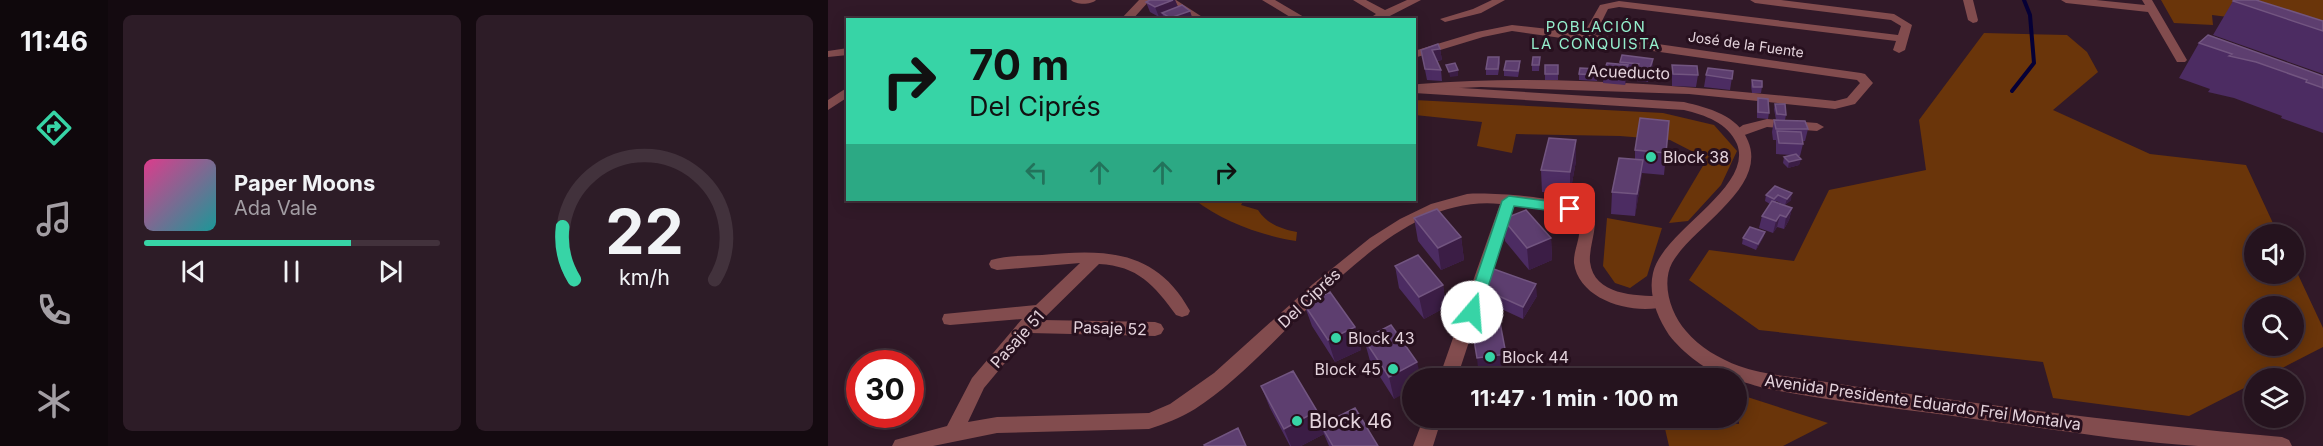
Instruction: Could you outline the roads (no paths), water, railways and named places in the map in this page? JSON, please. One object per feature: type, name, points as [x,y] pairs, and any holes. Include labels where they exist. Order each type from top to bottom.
[{"type":"street","points":[[1076,0],[1091,0]]},
{"type":"street","points":[[1127,18],[1145,0]]},
{"type":"street","points":[[1267,0],[1300,18]]},
{"type":"street","points":[[1358,0],[1384,14]]},
{"type":"street","points":[[1376,18],[1416,0]]},
{"type":"street","points":[[1445,19],[1476,11],[1500,0]]},
{"type":"street","points":[[1755,0],[1894,17],[1907,25],[1899,50]]},
{"type":"street","points":[[1968,0],[1973,20]]},
{"type":"street","points":[[2066,0],[2150,4],[2181,60]]},
{"type":"street","points":[[1174,1],[1199,18]]},
{"type":"street","points":[[1588,37],[1604,7],[1619,4],[1904,39]]},
{"type":"street","name":"José de la Fuente","points":[[1416,54],[1481,34],[1512,28],[1588,37],[1689,56],[1861,77],[1867,83],[1851,100],[1842,105]]},
{"type":"street","points":[[828,54],[846,51]]},
{"type":"street","name":"Acueducto","points":[[1416,89],[1481,83],[1538,84],[1689,90],[1842,105]]},
{"type":"street","points":[[1416,89],[1684,106],[1718,117],[1739,133],[1750,126],[1766,122],[1817,127]]},
{"type":"street","points":[[828,106],[846,92]]},
{"type":"street","name":"Avenida Presidente Eduardo Frei Montalva","points":[[1739,133],[1748,152],[1742,172],[1726,194],[1664,261],[1660,278],[1662,302],[1669,321],[1686,342],[1717,365],[1750,377],[1868,397],[2282,446]]},
{"type":"street","name":"Del Ciprés","points":[[902,446],[954,432],[997,426],[1149,421],[1170,415],[1188,406],[1218,381],[1342,267],[1388,234],[1419,216],[1454,202],[1484,198],[1561,206],[1579,212],[1587,224],[1582,261],[1588,279],[1596,287],[1625,301],[1662,302]]},
{"type":"street","points":[[1451,368],[1509,201]]},
{"type":"street","name":"Pasaje 51","points":[[954,432],[958,419],[977,386],[1000,355],[1095,258]]},
{"type":"street","points":[[997,264],[1110,258],[1140,267],[1167,292],[1182,311]]},
{"type":"street","points":[[950,319],[1042,311]]},
{"type":"street","name":"Pasaje 52","points":[[1028,326],[1155,329]]},
{"type":"street","points":[[1423,446],[1429,428]]},
{"type":"waterway","points":[[2012,91],[2034,63],[2030,15],[2024,0]]},
{"type":"place","name":"Block 38","points":[[1651,157]]},
{"type":"place","name":"Block 43","points":[[1336,338]]},
{"type":"place","name":"Block 44","points":[[1490,357]]},
{"type":"place","name":"Block 45","points":[[1393,369]]},
{"type":"place","name":"Block 46","points":[[1297,421]]},
{"type":"district","name":"POBLACIÓN LA CONQUISTA","points":[[1596,34]]}]
